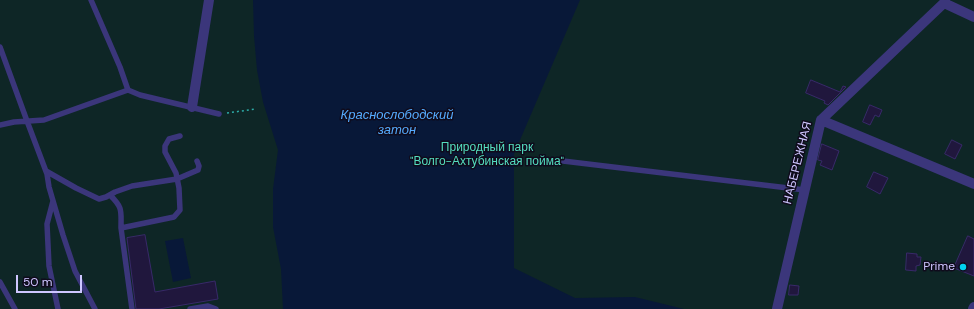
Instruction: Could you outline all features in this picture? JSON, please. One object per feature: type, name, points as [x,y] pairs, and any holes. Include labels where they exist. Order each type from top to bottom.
[{"type":"street","points":[[192,107],[209,0]]},
{"type":"street","points":[[945,2],[974,17]]},
{"type":"street","name":"НАБЕРЕЖНАЯ","points":[[777,309],[821,120],[945,2]]},
{"type":"street","points":[[821,120],[974,184]]},
{"type":"lane","points":[[92,0],[128,90]]},
{"type":"lane","points":[[0,47],[26,121],[46,171],[53,201],[75,271],[95,309]]},
{"type":"lane","points":[[0,125],[62,117],[128,90],[140,95],[219,114]]},
{"type":"lane","points":[[121,228],[174,217],[180,210],[179,188],[176,174],[165,152],[165,146],[169,139],[180,136]]},
{"type":"lane","points":[[563,160],[805,190]]},
{"type":"lane","points":[[46,171],[99,199],[132,186],[177,179],[198,170],[199,166],[197,161]]},
{"type":"lane","points":[[110,195],[121,209],[121,228],[132,309]]},
{"type":"lane","points":[[53,201],[47,224],[49,266],[58,309]]},
{"type":"lane","points":[[0,282],[15,309]]},
{"type":"lane","points":[[190,309],[208,306],[216,309]]},
{"type":"path","points":[[219,114],[256,109]]},
{"type":"green space","name":"Природный парк \"Волго-Ахтубинская пойма\"","points":[[0,0],[974,0],[974,309],[0,309]]},
{"type":"water","name":"Краснослободский затон","points":[[253,0],[580,0],[514,154],[514,268],[575,298],[635,297],[684,309],[283,309],[281,269],[273,227],[273,189],[278,150],[263,102],[257,70]]},
{"type":"water","points":[[183,238],[191,278],[173,282],[165,241]]},
{"type":"building","points":[[811,80],[840,92],[843,86],[846,87],[828,105],[824,103],[825,101],[806,93]]},
{"type":"building","points":[[870,105],[882,110],[879,117],[875,115],[870,125],[863,122]]},
{"type":"building","points":[[952,140],[962,145],[955,159],[945,154]]},
{"type":"building","points":[[822,144],[839,151],[832,170],[820,165],[822,161],[818,160]]},
{"type":"building","points":[[874,172],[888,178],[880,194],[867,187]]},
{"type":"building","points":[[145,235],[155,292],[215,281],[218,299],[159,309],[136,309],[127,238]]},
{"type":"building","points":[[968,236],[974,239],[974,276],[954,268]]},
{"type":"building","points":[[907,253],[917,254],[917,257],[921,257],[920,265],[916,266],[916,271],[906,270]]},
{"type":"building","points":[[790,285],[799,286],[798,295],[789,295]]},
{"type":"place","name":"Prime","points":[[963,267]]}]
